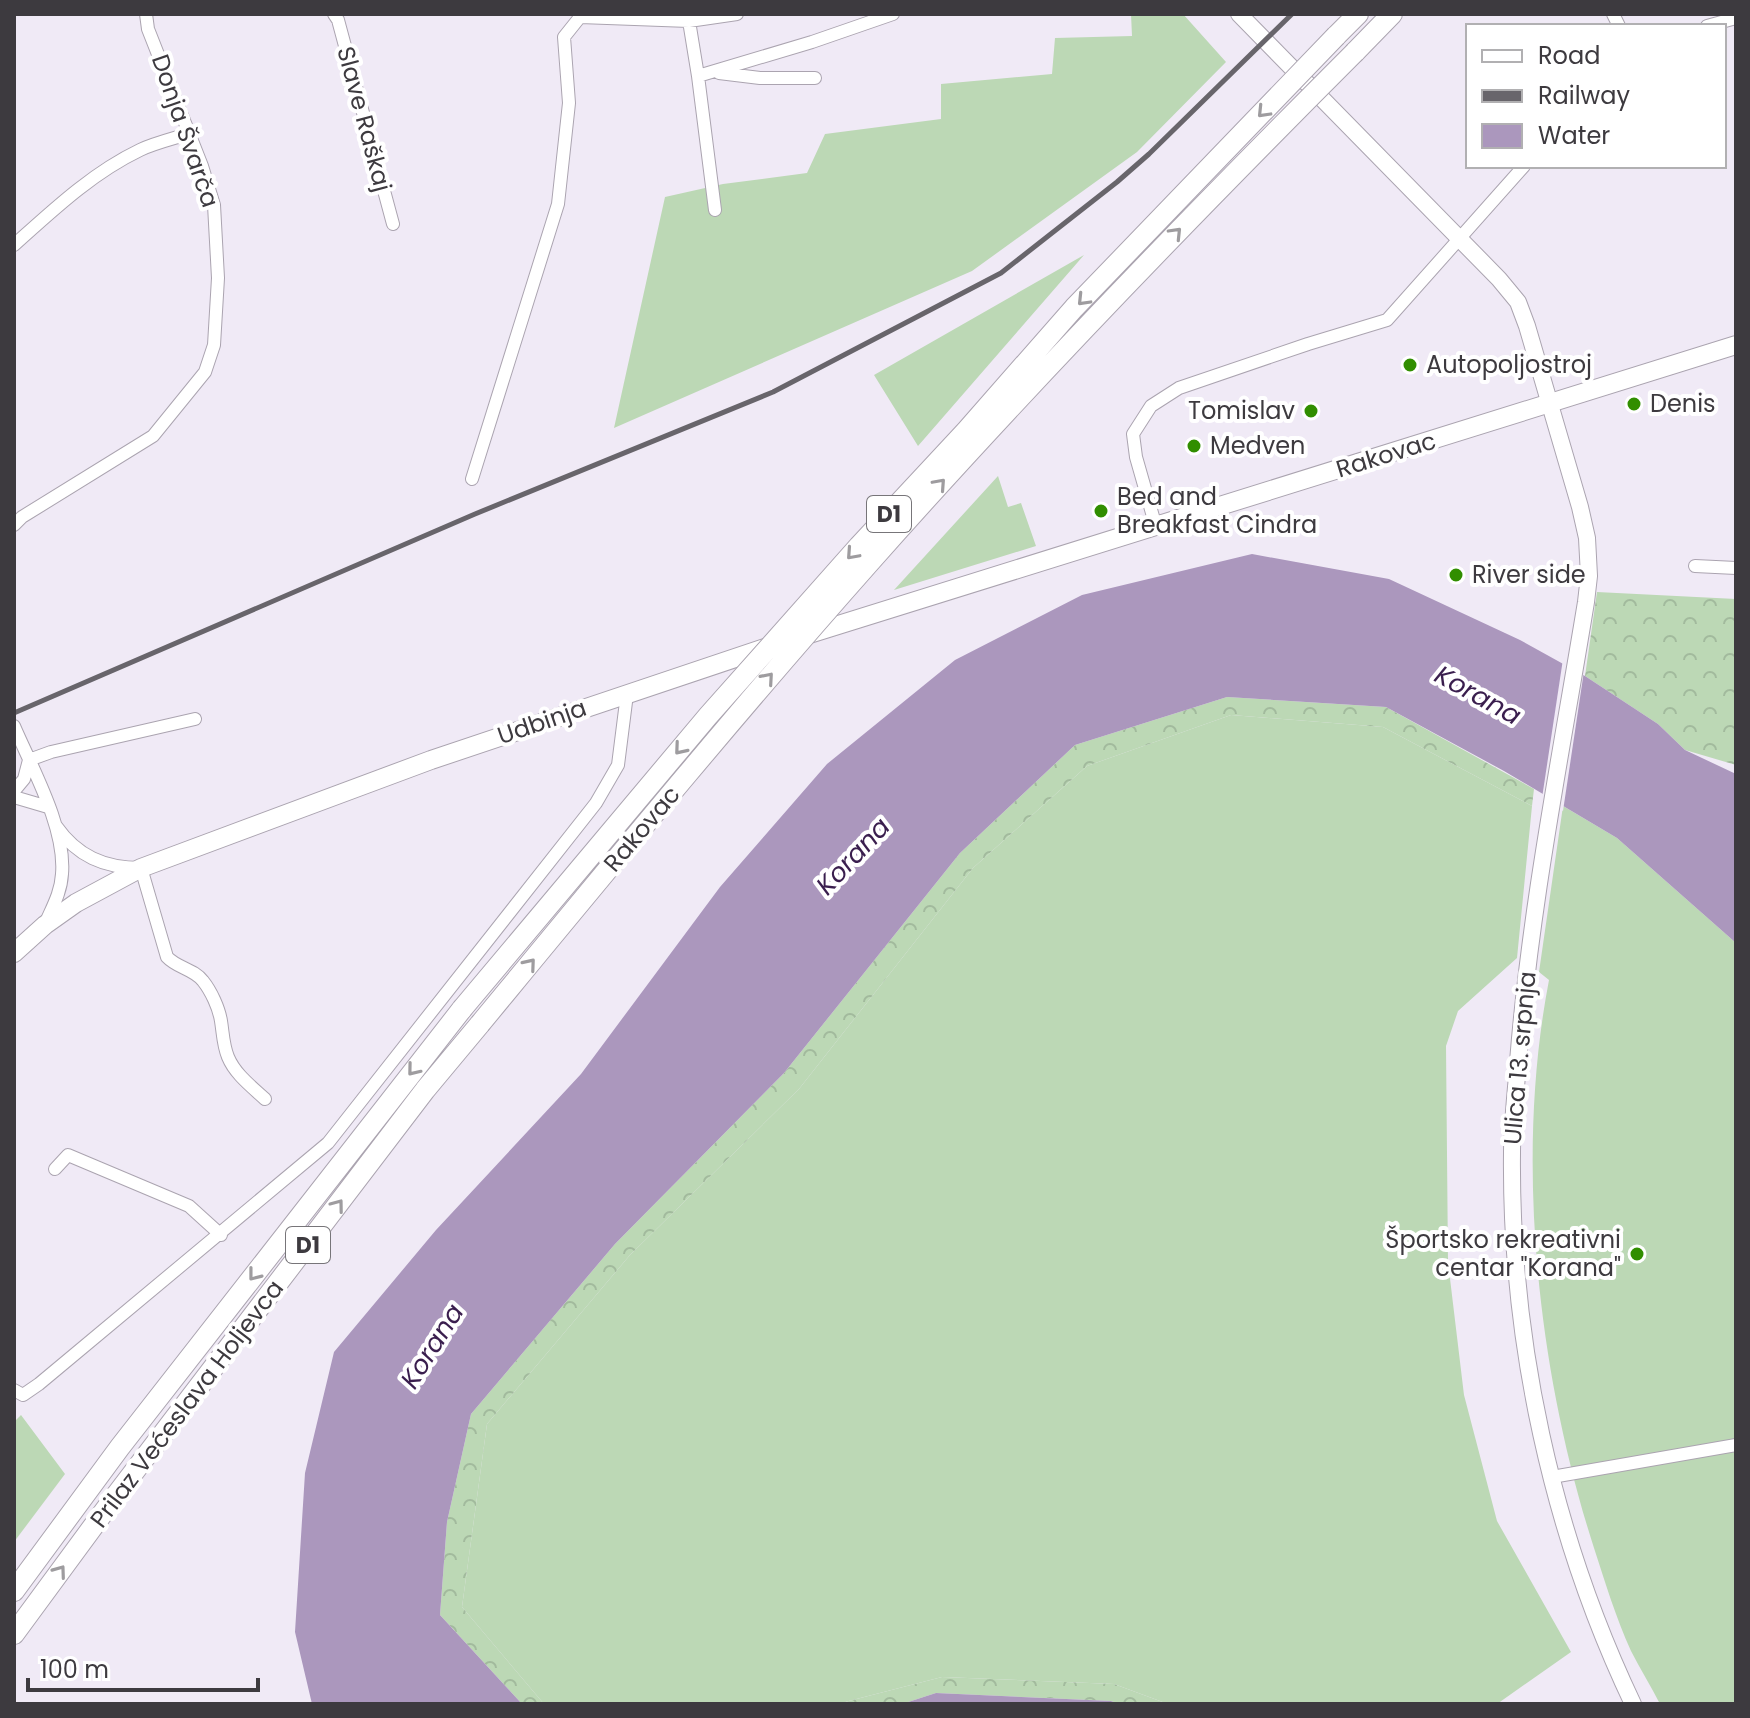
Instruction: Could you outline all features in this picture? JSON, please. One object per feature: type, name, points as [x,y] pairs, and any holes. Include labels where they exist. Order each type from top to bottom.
[{"type":"highway","name":"Rakovac","points":[[462,1009],[708,716],[859,546],[1074,308],[1358,14]]},
{"type":"highway","name":"Rakovac","points":[[480,1024],[730,722],[871,561],[1103,309],[1392,14]]},
{"type":"highway","name":"Prilaz Većeslava Holjevca","points":[[14,1591],[120,1447],[462,1009]]},
{"type":"highway","name":"Prilaz Većeslava Holjevca","points":[[14,1634],[425,1090],[480,1024]]},
{"type":"main road","name":"Rakovac","points":[[627,694],[852,620],[1736,345]]},
{"type":"main road","name":"Udbinja","points":[[14,953],[76,903],[141,868],[431,760],[627,694]]},
{"type":"street","name":"Donja Švarča","points":[[14,525],[22,517],[153,436],[205,372],[214,345],[218,278],[214,205],[148,29],[146,14]]},
{"type":"street","name":"Slave Raškaj","points":[[334,14],[393,224]]},
{"type":"street","points":[[472,479],[558,204],[569,103],[564,37],[578,16],[689,21],[737,14]]},
{"type":"street","points":[[698,76],[893,14]]},
{"type":"street","name":"Ulica 13. srpnja","points":[[1239,14],[1518,302],[1587,538],[1589,576],[1586,602],[1529,956],[1512,1151],[1514,1225],[1532,1392],[1552,1477],[1589,1598],[1633,1704]]},
{"type":"street","points":[[1714,24],[1736,18]]},
{"type":"street","points":[[689,21],[715,210]]},
{"type":"street","points":[[712,72],[760,78],[815,78]]},
{"type":"street","points":[[14,245],[71,194],[110,167],[143,149],[188,134]]},
{"type":"street","points":[[1156,527],[1136,457],[1133,434],[1151,406],[1179,388],[1387,320],[1522,168]]},
{"type":"street","points":[[1695,566],[1736,568]]},
{"type":"street","name":"Udbinja","points":[[18,1393],[221,1235],[328,1143],[596,803],[618,765],[627,694]]},
{"type":"street","points":[[48,807],[14,794],[24,779],[29,760],[51,752],[195,719]]},
{"type":"street","name":"Udbinja","points":[[14,726],[56,826],[66,841],[107,865],[141,868]]},
{"type":"street","name":"Udbinja","points":[[45,925],[60,892],[63,872],[56,826]]},
{"type":"street","points":[[141,868],[167,957],[198,975],[205,983],[221,1016],[228,1059],[234,1070],[265,1099]]},
{"type":"street","points":[[55,1169],[68,1155],[189,1206],[221,1235]]},
{"type":"street","points":[[1552,1477],[1736,1445]]},
{"type":"green space","points":[[1131,14],[1183,14],[1226,62],[1137,152],[972,271],[614,428],[665,197],[723,184],[807,173],[825,134],[941,119],[941,84],[1052,74],[1055,38],[1132,36]]},
{"type":"green space","points":[[1084,255],[918,446],[874,375]]},
{"type":"green space","points":[[998,476],[1008,507],[1021,503],[1036,546],[894,590]]},
{"type":"green space","points":[[1597,592],[1736,599],[1736,765],[1685,750],[1658,724],[1585,676]]},
{"type":"green space","points":[[1227,697],[1386,707],[1534,789],[1532,806],[1383,727],[1231,715],[1087,766],[973,868],[799,1089],[630,1255],[487,1424],[462,1607],[544,1704],[522,1704],[440,1615],[447,1522],[471,1414],[615,1244],[784,1073],[960,853],[1075,745]]},
{"type":"green space","points":[[1231,715],[1383,727],[1532,806],[1517,958],[1458,1011],[1446,1046],[1448,1262],[1464,1395],[1497,1521],[1571,1652],[1497,1704],[1168,1704],[1114,1684],[942,1677],[837,1704],[544,1704],[462,1607],[487,1424],[630,1255],[799,1089],[973,868],[1087,766]]},
{"type":"green space","name":"Športsko rekreativni centar \"Korana\"","points":[[1563,806],[1617,838],[1736,943],[1736,1704],[1660,1704],[1620,1626],[1594,1548],[1558,1411],[1537,1267],[1533,1121],[1549,980],[1539,972]]},
{"type":"green space","points":[[21,1415],[65,1474],[14,1542],[14,1422]]},
{"type":"green space","points":[[942,1677],[1114,1684],[1168,1704],[936,1693],[902,1704],[837,1704]]},
{"type":"water","name":"Korana","points":[[1252,554],[1389,579],[1520,640],[1585,676],[1658,724],[1685,750],[1736,774],[1736,943],[1617,838],[1504,771],[1386,707],[1227,697],[1075,745],[960,853],[784,1073],[615,1244],[471,1414],[447,1522],[440,1615],[522,1704],[312,1704],[295,1632],[305,1473],[334,1352],[436,1230],[581,1074],[720,887],[827,764],[955,660],[1082,595]]},
{"type":"water","points":[[936,1693],[1111,1701],[1119,1704],[902,1704]]},
{"type":"pier","points":[[1563,659],[1584,671],[1563,811],[1542,798]]},
{"type":"railway","points":[[14,713],[475,514],[773,392],[1001,273],[1149,154],[1292,14]]},
{"type":"place","name":"Autopoljostroj","points":[[1410,365]]},
{"type":"place","name":"Denis","points":[[1634,404]]},
{"type":"place","name":"Tomislav","points":[[1311,411]]},
{"type":"place","name":"Medven","points":[[1194,446]]},
{"type":"place","name":"Bed and Breakfast Cindra","points":[[1101,511]]},
{"type":"place","name":"River side","points":[[1456,575]]},
{"type":"place","name":"Športsko rekreativni centar \"Korana\"","points":[[1637,1254]]}]
